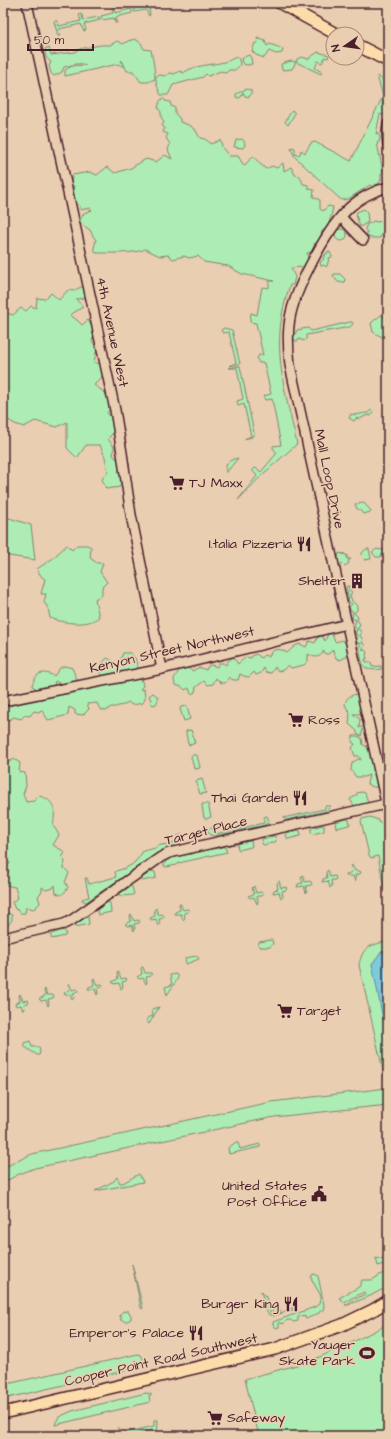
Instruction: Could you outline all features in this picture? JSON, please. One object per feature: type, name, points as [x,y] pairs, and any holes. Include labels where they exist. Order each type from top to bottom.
[{"type":"main road","points":[[280,3],[325,28]]},
{"type":"main road","points":[[365,49],[388,61]]},
{"type":"main road","name":"Cooper Point Road Southwest","points":[[3,1413],[275,1349],[342,1325],[388,1301]]},
{"type":"street","name":"4th Avenue West","points":[[27,3],[114,410],[131,515],[162,669]]},
{"type":"street","points":[[388,124],[388,145]]},
{"type":"street","name":"Mall Loop Drive","points":[[387,808],[290,365],[288,330],[295,298],[315,258],[334,226],[350,207],[362,198],[388,187]]},
{"type":"street","points":[[341,217],[363,240]]},
{"type":"street","name":"Kenyon Street Northwest","points":[[3,701],[162,669],[347,624]]},
{"type":"street","name":"Target Place","points":[[3,938],[72,920],[161,857],[169,853],[387,808]]},
{"type":"green space","points":[[145,3],[148,5],[160,3],[161,6],[149,9],[149,16],[146,10],[134,12],[134,9],[145,6]]},
{"type":"green space","points":[[113,7],[115,13],[131,9],[132,13],[116,17],[117,23],[115,23],[114,18],[102,20],[101,16],[113,13]]},
{"type":"green space","points":[[81,14],[83,20],[99,17],[100,20],[84,24],[86,30],[84,31],[81,24],[59,29],[60,36],[58,36],[54,21],[57,21],[59,26],[81,21],[79,15]]},
{"type":"green space","points":[[257,38],[265,41],[267,46],[270,44],[283,49],[282,53],[276,54],[269,51],[264,58],[256,55],[252,51],[255,43],[258,43]]},
{"type":"green space","points":[[135,39],[141,43],[144,49],[151,50],[155,79],[148,82],[141,82],[133,71],[127,71],[121,60],[124,67],[118,64],[65,76],[65,70],[68,68],[86,65],[77,64],[64,67],[62,72],[54,76],[51,73],[49,66],[51,62],[45,54],[46,48],[49,48],[51,55],[75,52],[79,49],[101,45],[110,45],[117,41],[123,44]]},
{"type":"green space","points":[[318,52],[325,54],[322,63],[318,61],[315,68],[322,72],[321,74],[296,62],[297,59],[302,57],[308,59]]},
{"type":"green space","points":[[249,55],[252,64],[243,64],[241,60]]},
{"type":"green space","points":[[236,57],[239,59],[240,65],[235,70],[229,70],[226,73],[221,71],[208,76],[206,74],[203,77],[173,85],[168,95],[161,95],[156,83],[156,76],[165,76],[170,73],[174,74],[180,71],[183,73],[196,67],[224,62]]},
{"type":"green space","points":[[291,61],[296,62],[292,69],[282,70],[281,64]]},
{"type":"green space","points":[[377,76],[387,85],[386,95],[382,104],[388,106],[386,114],[380,114],[376,134],[378,133],[380,137],[379,142],[377,143],[383,172],[381,174],[381,180],[377,185],[375,184],[373,187],[370,185],[348,199],[342,200],[295,157],[291,149],[292,147],[295,148],[295,154],[298,155],[300,154],[301,150],[305,153],[311,143],[315,142],[351,161],[383,96]]},
{"type":"green space","points":[[246,89],[251,90],[249,97],[245,96],[243,92],[241,97],[236,97],[236,94]]},
{"type":"green space","points":[[163,98],[165,101],[170,102],[171,106],[175,108],[175,113],[180,119],[180,122],[191,126],[194,130],[195,129],[200,138],[205,139],[211,144],[220,140],[223,149],[229,156],[238,156],[244,166],[253,156],[266,169],[272,166],[277,168],[283,163],[284,171],[291,167],[295,175],[300,176],[303,184],[308,185],[309,189],[314,190],[313,197],[320,200],[320,209],[323,211],[328,206],[333,207],[327,228],[322,231],[320,240],[314,244],[315,247],[312,252],[307,253],[308,259],[303,267],[291,268],[295,277],[293,285],[290,285],[280,327],[281,365],[287,403],[297,444],[262,475],[238,500],[257,476],[252,470],[256,468],[261,472],[277,453],[273,446],[281,445],[272,399],[265,400],[264,398],[264,396],[271,394],[264,363],[259,363],[257,359],[259,355],[263,355],[256,323],[250,322],[251,313],[257,315],[262,287],[269,288],[269,281],[274,281],[242,274],[228,266],[204,262],[198,256],[189,258],[184,256],[173,259],[168,255],[160,256],[145,249],[141,251],[96,253],[94,248],[96,240],[90,230],[79,222],[84,213],[92,210],[90,208],[80,210],[80,206],[74,201],[71,195],[74,186],[70,184],[73,175],[90,172],[97,175],[107,167],[115,173],[131,168],[146,159],[156,162],[165,155],[172,159],[168,150],[170,144],[166,138],[168,134],[163,132],[165,128],[162,126],[164,122],[158,108],[160,101]]},
{"type":"green space","points":[[292,110],[295,113],[288,125],[285,122]]},
{"type":"green space","points":[[242,139],[245,145],[243,148],[234,147],[236,140]]},
{"type":"green space","points":[[364,209],[367,212],[368,222],[360,227],[356,215],[357,212]]},
{"type":"green space","points":[[373,221],[381,221],[384,228],[380,238],[371,238],[367,236],[365,229],[367,224]]},
{"type":"green space","points":[[343,229],[346,230],[346,240],[339,241],[336,240],[335,233],[336,230]]},
{"type":"green space","points":[[327,252],[330,252],[332,257],[329,258],[326,267],[324,265],[321,266],[320,262],[324,259],[324,255],[327,254]]},
{"type":"green space","points":[[334,274],[340,274],[345,279],[344,283],[338,282],[333,276]]},
{"type":"green space","points":[[83,286],[87,292],[86,298],[76,299],[83,307],[70,315],[82,325],[88,320],[95,332],[92,341],[97,348],[94,362],[102,365],[103,376],[94,385],[108,395],[111,407],[107,413],[111,417],[115,430],[108,439],[114,447],[113,455],[122,464],[118,472],[122,478],[120,487],[106,489],[102,479],[108,472],[105,457],[100,445],[86,445],[77,458],[67,448],[67,422],[57,427],[35,421],[24,427],[3,417],[3,312],[13,315],[21,308],[26,311],[31,306],[36,308],[37,298],[45,299],[51,293],[59,300],[68,290],[73,291]]},
{"type":"green space","points":[[381,315],[385,317],[388,325],[386,328],[388,335],[382,337],[373,332],[371,323]]},
{"type":"green space","points":[[350,322],[353,324],[350,327],[306,335],[306,339],[304,341],[299,339],[298,341],[295,341],[293,337],[297,330],[308,328],[311,331]]},
{"type":"green space","points":[[224,328],[232,330],[240,364],[229,366],[236,363],[229,332],[223,333],[221,330]]},
{"type":"green space","points":[[240,366],[254,433],[252,437],[244,439],[251,436],[244,404],[238,406],[237,401],[243,399],[237,368],[229,368]]},
{"type":"green space","points":[[371,410],[373,412],[371,416],[367,415],[360,419],[356,418],[354,421],[349,418],[351,414],[355,415],[368,413]]},
{"type":"green space","points":[[238,458],[226,473],[228,462]]},
{"type":"green space","points":[[364,503],[371,512],[363,514],[357,509],[355,504]]},
{"type":"green space","points":[[3,516],[31,525],[35,560],[3,555]]},
{"type":"green space","points":[[67,545],[72,550],[77,545],[87,545],[91,547],[90,558],[97,563],[103,563],[100,572],[107,582],[102,587],[102,595],[95,599],[99,617],[88,622],[68,623],[50,618],[48,608],[44,602],[46,594],[41,594],[45,579],[41,576],[37,569],[52,559]]},
{"type":"green space","points":[[388,548],[388,552],[382,554],[381,557],[376,557],[372,552],[377,549],[382,549],[384,552],[384,549]]},
{"type":"green space","points":[[366,549],[369,549],[371,559],[364,560],[365,558],[361,554]]},
{"type":"green space","points":[[339,553],[342,553],[343,555],[344,553],[346,556],[348,555],[347,559],[351,559],[345,566],[342,563],[340,565],[337,563]]},
{"type":"green space","points":[[347,586],[349,586],[349,590],[352,592],[350,595],[352,601],[357,606],[357,610],[354,613],[358,617],[357,620],[360,624],[358,629],[361,631],[360,635],[363,641],[362,643],[365,645],[362,649],[367,652],[367,659],[365,659],[366,662],[371,662],[372,667],[381,666],[381,669],[370,670],[364,667],[360,650],[358,649],[361,644],[356,642],[358,637],[354,626],[356,620],[352,619],[353,611],[350,610],[349,607],[352,604],[348,601],[349,597],[346,593],[348,592],[346,589]]},
{"type":"green space","points":[[328,634],[332,634],[335,642],[343,640],[349,649],[348,656],[340,660],[336,658],[333,650],[328,654],[323,651],[323,653],[318,657],[308,654],[308,661],[304,665],[291,668],[288,665],[283,670],[278,671],[275,667],[271,673],[266,672],[264,668],[261,673],[256,675],[254,672],[249,677],[240,674],[238,680],[233,680],[229,677],[225,683],[221,683],[216,678],[213,684],[208,685],[204,681],[196,687],[195,692],[191,694],[189,688],[185,690],[182,687],[175,685],[174,679],[182,669],[187,668],[193,671],[202,668],[206,670],[208,666],[212,665],[217,667],[219,663],[226,665],[233,657],[238,664],[246,657],[251,658],[256,654],[261,658],[264,655],[269,657],[271,652],[277,650],[287,653],[295,646],[300,644],[306,647],[309,641],[315,643],[317,638],[322,636],[325,641]]},
{"type":"green space","points":[[123,653],[130,653],[135,658],[138,669],[134,677],[142,681],[143,686],[140,689],[144,690],[145,698],[143,703],[132,705],[128,702],[124,705],[111,707],[106,711],[100,709],[97,703],[87,704],[89,709],[83,715],[75,714],[75,710],[69,707],[68,715],[48,720],[42,710],[38,712],[34,711],[30,716],[25,715],[21,719],[14,717],[9,720],[3,717],[3,707],[41,699],[62,692],[74,692],[75,683],[63,685],[55,681],[54,686],[47,695],[32,686],[35,678],[40,674],[46,673],[54,676],[60,668],[65,666],[72,668],[81,689],[91,688],[101,684],[102,675],[97,669],[107,658],[118,666]]},
{"type":"green space","points":[[153,693],[158,699],[156,704],[153,705],[150,702],[151,700],[149,696]]},
{"type":"green space","points":[[356,694],[365,697],[362,711],[359,714],[353,714],[360,719],[359,728],[364,726],[361,736],[357,734],[357,731],[349,724],[350,713],[345,705],[348,698]]},
{"type":"green space","points":[[187,706],[190,719],[184,721],[180,709],[181,707]]},
{"type":"green space","points":[[191,730],[195,743],[190,745],[188,744],[186,731]]},
{"type":"green space","points":[[353,736],[362,738],[363,745],[366,746],[371,754],[370,758],[378,763],[379,787],[373,787],[367,784],[369,775],[364,777],[356,777],[351,770],[352,763],[358,759],[361,760],[359,756],[355,756],[352,748],[355,744],[352,742]]},
{"type":"green space","points":[[192,755],[197,755],[200,768],[194,768],[191,757]]},
{"type":"green space","points":[[14,759],[20,763],[19,772],[25,773],[26,786],[23,794],[26,802],[34,801],[39,796],[48,800],[53,806],[53,825],[59,835],[53,845],[65,852],[62,858],[65,861],[64,868],[69,873],[65,882],[68,887],[66,891],[61,895],[56,893],[55,885],[53,888],[46,890],[42,887],[42,892],[38,896],[40,903],[34,909],[26,907],[25,913],[20,913],[15,909],[12,902],[18,898],[15,887],[6,885],[6,877],[9,871],[6,869],[3,875],[3,863],[8,866],[10,863],[3,857],[3,762],[6,764]]},
{"type":"green space","points":[[202,779],[206,793],[200,794],[196,781]]},
{"type":"green space","points":[[357,793],[365,793],[368,802],[366,806],[356,809],[350,799],[356,796]]},
{"type":"green space","points":[[202,804],[208,804],[211,817],[206,819],[204,818]]},
{"type":"green space","points":[[325,806],[331,806],[326,811],[286,820],[283,818],[325,809]]},
{"type":"green space","points":[[267,816],[269,821],[265,825],[215,836],[210,835],[208,832],[208,829],[212,828],[215,834],[264,823],[264,817]]},
{"type":"green space","points":[[370,817],[378,820],[383,825],[388,847],[388,907],[378,856],[371,858],[369,855],[361,821],[362,819]]},
{"type":"green space","points":[[347,819],[349,820],[349,825],[336,828],[335,822]]},
{"type":"green space","points":[[324,825],[324,831],[313,834],[311,833],[311,828]]},
{"type":"green space","points":[[298,830],[300,831],[300,836],[287,838],[286,833]]},
{"type":"green space","points":[[185,834],[182,841],[176,845],[161,851],[86,902],[82,900],[89,897],[85,878],[87,878],[89,884],[116,877],[116,871],[132,864],[138,859],[143,851],[156,848],[157,846],[178,842],[177,836]]},
{"type":"green space","points":[[275,836],[275,842],[264,845],[262,844],[262,839]]},
{"type":"green space","points":[[251,841],[251,847],[238,849],[237,844]]},
{"type":"green space","points":[[225,847],[227,852],[179,863],[177,865],[164,866],[166,861],[172,858]]},
{"type":"green space","points":[[352,865],[355,871],[361,872],[360,874],[355,875],[355,882],[353,876],[346,876],[352,872]]},
{"type":"green space","points":[[328,870],[330,877],[335,876],[336,878],[335,880],[331,880],[332,886],[330,888],[328,881],[322,882],[323,879],[327,878],[326,872]]},
{"type":"green space","points":[[152,871],[155,872],[156,878],[142,881],[142,878]]},
{"type":"green space","points":[[303,875],[305,882],[310,881],[312,883],[311,885],[306,886],[306,893],[304,886],[297,887],[298,884],[303,883],[301,877]]},
{"type":"green space","points":[[279,881],[281,888],[287,888],[286,890],[282,891],[283,897],[281,898],[279,892],[273,893],[274,890],[278,889],[277,883]]},
{"type":"green space","points":[[131,886],[133,895],[120,896],[119,894]]},
{"type":"green space","points":[[254,886],[256,893],[261,892],[263,894],[262,896],[257,896],[257,904],[254,897],[250,898],[248,896],[254,894],[252,888]]},
{"type":"green space","points":[[108,902],[110,903],[111,912],[98,915],[97,910]]},
{"type":"green space","points":[[180,903],[183,910],[189,910],[188,912],[184,913],[185,918],[183,920],[181,914],[175,914],[175,912],[180,910]]},
{"type":"green space","points":[[3,908],[5,912],[12,915],[12,920],[3,931]]},
{"type":"green space","points":[[156,908],[158,915],[162,914],[164,916],[163,918],[159,919],[160,924],[158,926],[156,919],[151,920],[150,918],[155,916],[154,910]]},
{"type":"green space","points":[[131,914],[134,921],[140,921],[139,923],[134,924],[134,931],[132,925],[127,926],[125,924],[131,921]]},
{"type":"green space","points":[[88,917],[89,924],[75,927],[75,924]]},
{"type":"green space","points":[[64,930],[66,933],[65,936],[51,938],[51,934]]},
{"type":"green space","points":[[272,940],[273,944],[270,947],[260,947],[258,945],[259,942]]},
{"type":"green space","points":[[388,941],[388,1105],[274,1117],[35,1168],[17,1175],[3,1183],[3,1168],[32,1154],[271,1102],[387,1088],[359,965],[365,950],[368,947]]},
{"type":"green space","points":[[197,956],[199,959],[186,964],[185,958]]},
{"type":"green space","points":[[143,967],[145,973],[152,974],[151,976],[146,977],[146,984],[143,978],[139,979],[137,977],[142,974],[141,968]]},
{"type":"green space","points":[[118,972],[121,979],[127,979],[126,981],[122,982],[123,987],[121,989],[119,983],[114,984],[112,982],[118,979]]},
{"type":"green space","points":[[176,974],[178,978],[167,995],[165,987],[172,985],[170,975]]},
{"type":"green space","points":[[94,978],[97,985],[103,985],[102,987],[97,988],[97,995],[95,989],[88,989],[94,985]]},
{"type":"green space","points":[[69,983],[72,990],[78,990],[77,992],[73,993],[74,998],[72,1000],[70,994],[65,995],[64,993],[69,990]]},
{"type":"green space","points":[[45,989],[47,995],[54,996],[53,998],[48,999],[48,1006],[46,1000],[41,1001],[39,999],[45,996]]},
{"type":"green space","points":[[20,994],[23,1001],[29,1001],[28,1003],[24,1004],[25,1009],[23,1011],[21,1005],[16,1006],[15,1004],[20,1001]]},
{"type":"green space","points":[[159,1007],[149,1024],[147,1018],[153,1016],[152,1009]]},
{"type":"green space","points":[[30,1041],[32,1047],[39,1047],[39,1055],[25,1047],[24,1043]]},
{"type":"green space","points":[[236,1142],[238,1143],[240,1149],[260,1144],[260,1147],[229,1154],[228,1148]]},
{"type":"green space","points":[[139,1174],[143,1182],[95,1191],[114,1181],[117,1177],[120,1183],[123,1183]]},
{"type":"green space","points":[[384,1257],[388,1258],[388,1262],[378,1266],[376,1258],[383,1260]]},
{"type":"green space","points":[[132,1264],[143,1308],[142,1309],[141,1308]]},
{"type":"green space","points":[[388,1270],[388,1289],[387,1287],[348,1305],[345,1305],[365,1294],[364,1292],[344,1302],[339,1298],[359,1287],[362,1280],[372,1280]]},
{"type":"green space","points":[[315,1274],[318,1276],[324,1305],[323,1311],[321,1310],[319,1313],[306,1319],[304,1315],[298,1317],[298,1321],[293,1322],[291,1320],[287,1320],[283,1324],[279,1322],[279,1327],[276,1328],[273,1322],[315,1307],[319,1304],[321,1296],[311,1278],[312,1275]]},
{"type":"green space","points":[[261,1291],[266,1297],[271,1316],[267,1312],[266,1303],[264,1302]]},
{"type":"green space","points":[[279,1307],[281,1313],[294,1307],[295,1309],[273,1316],[272,1310]]},
{"type":"green space","points":[[128,1310],[131,1315],[131,1319],[125,1322],[120,1320],[122,1317],[119,1316],[123,1311],[126,1312]]},
{"type":"green space","points":[[388,1324],[388,1436],[259,1436],[245,1379],[308,1362],[349,1344]]},
{"type":"green space","points":[[138,1354],[143,1358],[139,1365],[116,1373],[3,1399],[3,1385]]},
{"type":"green space","points":[[146,1393],[151,1394],[151,1396],[149,1396],[150,1402],[55,1425],[59,1417],[72,1411]]},
{"type":"green space","points":[[154,1420],[158,1420],[157,1436],[155,1436],[153,1430],[128,1436],[112,1436],[118,1434],[118,1427],[121,1434],[154,1426]]},
{"type":"water","points":[[388,951],[388,1044],[372,964],[381,952]]},
{"type":"place","name":"TJ Maxx","points":[[177,483]]},
{"type":"place","name":"I.talia Pizzeria","points":[[304,544]]},
{"type":"place","name":"Shelter","points":[[357,581]]},
{"type":"place","name":"Ross","points":[[296,720]]},
{"type":"place","name":"Thai Garden","points":[[300,798]]},
{"type":"place","name":"Target","points":[[285,1011]]},
{"type":"place","name":"United States Post Office","points":[[319,1194]]},
{"type":"place","name":"Burger King","points":[[291,1304]]},
{"type":"place","name":"Emperor's Palace","points":[[196,1333]]},
{"type":"place","name":"Yauger Skate Park","points":[[367,1353]]},
{"type":"place","name":"Safeway","points":[[215,1418]]}]
